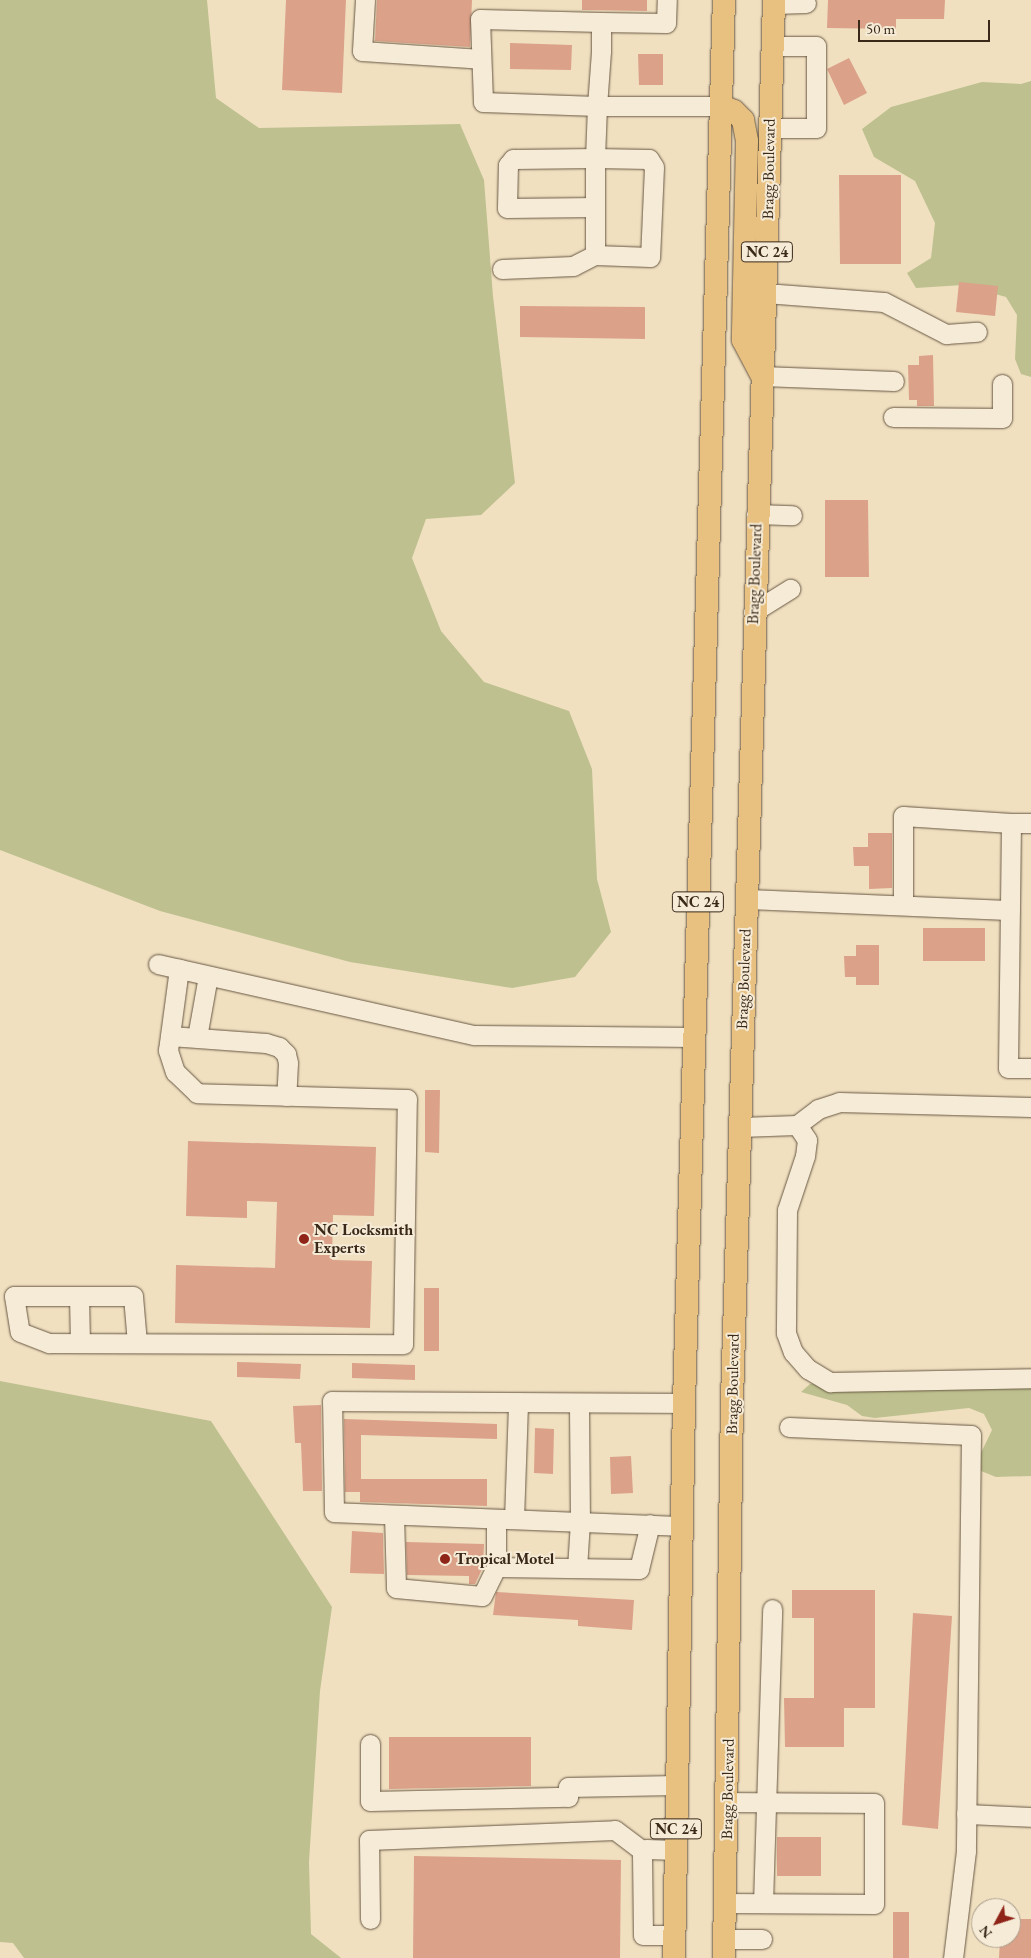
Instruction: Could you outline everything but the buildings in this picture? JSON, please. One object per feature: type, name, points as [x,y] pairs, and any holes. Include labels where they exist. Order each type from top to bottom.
[{"type":"main road","name":"NC 24","points":[[674,1958],[684,1403],[724,0]]},
{"type":"main road","name":"Bragg Boulevard","points":[[725,1948],[732,1400],[753,612],[774,2]]},
{"type":"main road","points":[[722,106],[734,111],[743,120],[747,142],[743,340],[762,376]]},
{"type":"lane","points":[[365,0],[362,51],[481,59]]},
{"type":"lane","points":[[667,0],[666,23],[480,19],[483,102],[597,106],[722,106]]},
{"type":"lane","points":[[774,2],[806,3]]},
{"type":"lane","points":[[595,255],[594,158],[601,22]]},
{"type":"lane","points":[[770,128],[816,128],[816,46],[772,46]]},
{"type":"lane","points":[[502,269],[573,266],[595,255],[650,257],[654,167],[649,159],[513,159],[508,165],[507,208],[595,207]]},
{"type":"lane","points":[[765,293],[884,302],[946,334],[977,332]]},
{"type":"lane","points":[[762,376],[894,381]]},
{"type":"lane","points":[[893,417],[1002,418],[1002,384]]},
{"type":"lane","points":[[756,514],[792,515]]},
{"type":"lane","points":[[753,612],[790,589]]},
{"type":"lane","points":[[903,906],[903,816],[1031,823]]},
{"type":"lane","points":[[1011,823],[1008,1068],[1031,1068]]},
{"type":"lane","points":[[746,899],[1010,910]]},
{"type":"lane","points":[[158,964],[474,1035],[694,1037]]},
{"type":"lane","points":[[137,1343],[133,1296],[14,1296],[20,1332],[49,1343],[403,1344],[407,1099],[197,1093],[175,1072],[168,1050],[179,969]]},
{"type":"lane","points":[[198,1037],[208,976]]},
{"type":"lane","points":[[170,1036],[266,1042],[279,1047],[286,1054],[288,1063],[286,1096]]},
{"type":"lane","points":[[740,1127],[796,1126],[818,1109],[839,1102],[1031,1107]]},
{"type":"lane","points":[[796,1126],[807,1140],[806,1156],[787,1210],[786,1333],[793,1352],[808,1369],[830,1382],[1031,1378]]},
{"type":"lane","points":[[79,1296],[80,1343]]},
{"type":"lane","points":[[681,1526],[334,1512],[332,1401],[684,1403]]},
{"type":"lane","points":[[394,1514],[396,1588],[482,1596],[496,1567],[505,1519],[518,1402]]},
{"type":"lane","points":[[577,1568],[580,1522],[579,1403]]},
{"type":"lane","points":[[789,1428],[971,1435],[966,1851],[953,1958]]},
{"type":"lane","points":[[496,1567],[639,1568],[650,1524]]},
{"type":"lane","points":[[763,1904],[772,1609]]},
{"type":"lane","points":[[370,1744],[370,1801],[568,1797],[568,1787],[676,1786]]},
{"type":"lane","points":[[726,1903],[874,1904],[874,1803],[728,1802]]},
{"type":"lane","points":[[966,1814],[1031,1818]]},
{"type":"lane","points":[[370,1919],[369,1840],[615,1830],[643,1851],[676,1850]]},
{"type":"lane","points":[[643,1851],[643,1935],[674,1935]]},
{"type":"lane","points":[[725,1948],[762,1940]]},
{"type":"green space","points":[[0,0],[207,0],[216,98],[259,128],[460,124],[484,180],[493,296],[515,483],[481,515],[426,519],[412,558],[441,631],[484,682],[569,711],[592,769],[597,879],[611,932],[575,977],[512,988],[350,962],[160,911],[0,850]]},
{"type":"green space","points":[[1031,81],[1031,377],[1021,374],[1015,359],[1017,315],[1006,297],[963,285],[916,288],[907,273],[931,258],[935,223],[915,181],[874,157],[862,129],[891,107],[982,82],[1021,84]]},
{"type":"green space","points":[[871,1374],[1031,1378],[1031,1476],[996,1477],[981,1471],[979,1457],[992,1430],[984,1414],[969,1408],[875,1418],[862,1416],[847,1405],[801,1392],[810,1384]]},
{"type":"green space","points":[[0,1381],[211,1421],[332,1607],[320,1691],[309,1862],[311,1934],[341,1958],[24,1958],[13,1943],[0,1942]]},
{"type":"place","name":"NC Locksmith Experts","points":[[304,1239]]},
{"type":"place","name":"Tropical Motel","points":[[445,1559]]}]
